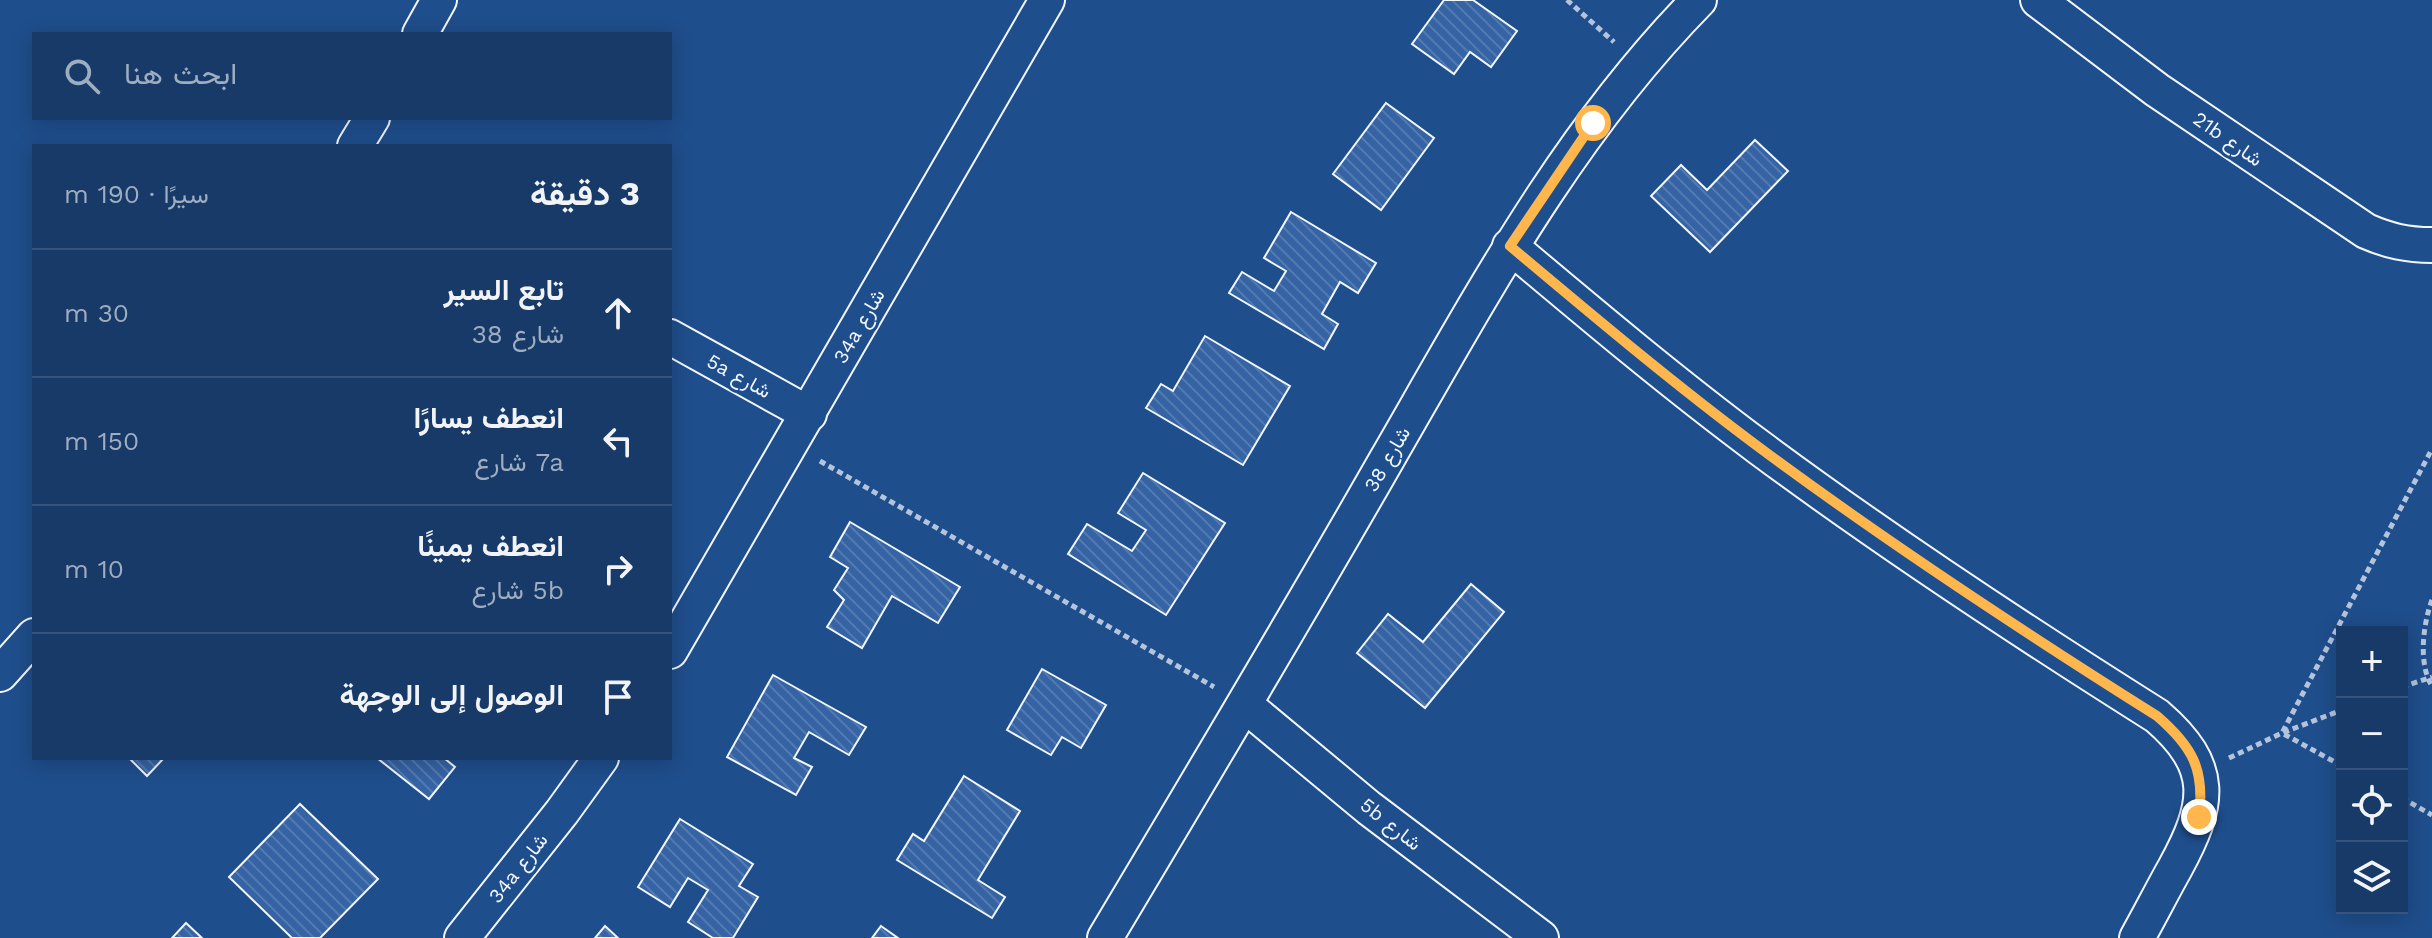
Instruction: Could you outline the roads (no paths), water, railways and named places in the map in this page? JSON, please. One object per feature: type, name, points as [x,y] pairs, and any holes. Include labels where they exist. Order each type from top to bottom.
[{"type":"street","points":[[421,32],[439,0]]},
{"type":"street","name":"34a شارع","points":[[672,648],[1047,0]]},
{"type":"street","name":"شارع 38","points":[[1105,938],[1245,705],[1510,246],[1585,135],[1640,65],[1699,0]]},
{"type":"street","name":"21b شارع","points":[[2038,0],[2157,90],[2366,231],[2398,243],[2432,245]]},
{"type":"street","points":[[356,144],[371,120]]},
{"type":"street","points":[[1510,246],[1633,349],[1759,447],[1949,582],[2157,716],[2175,732],[2189,750],[2199,772],[2202,794],[2199,817],[2191,838],[2137,938]]},
{"type":"street","name":"5a شارع","points":[[672,338],[809,414]]},
{"type":"street","points":[[0,674],[32,638]]},
{"type":"street","name":"5b شارع","points":[[1245,705],[1369,808],[1541,938]]},
{"type":"street","name":"34a شارع","points":[[462,938],[600,760]]}]
